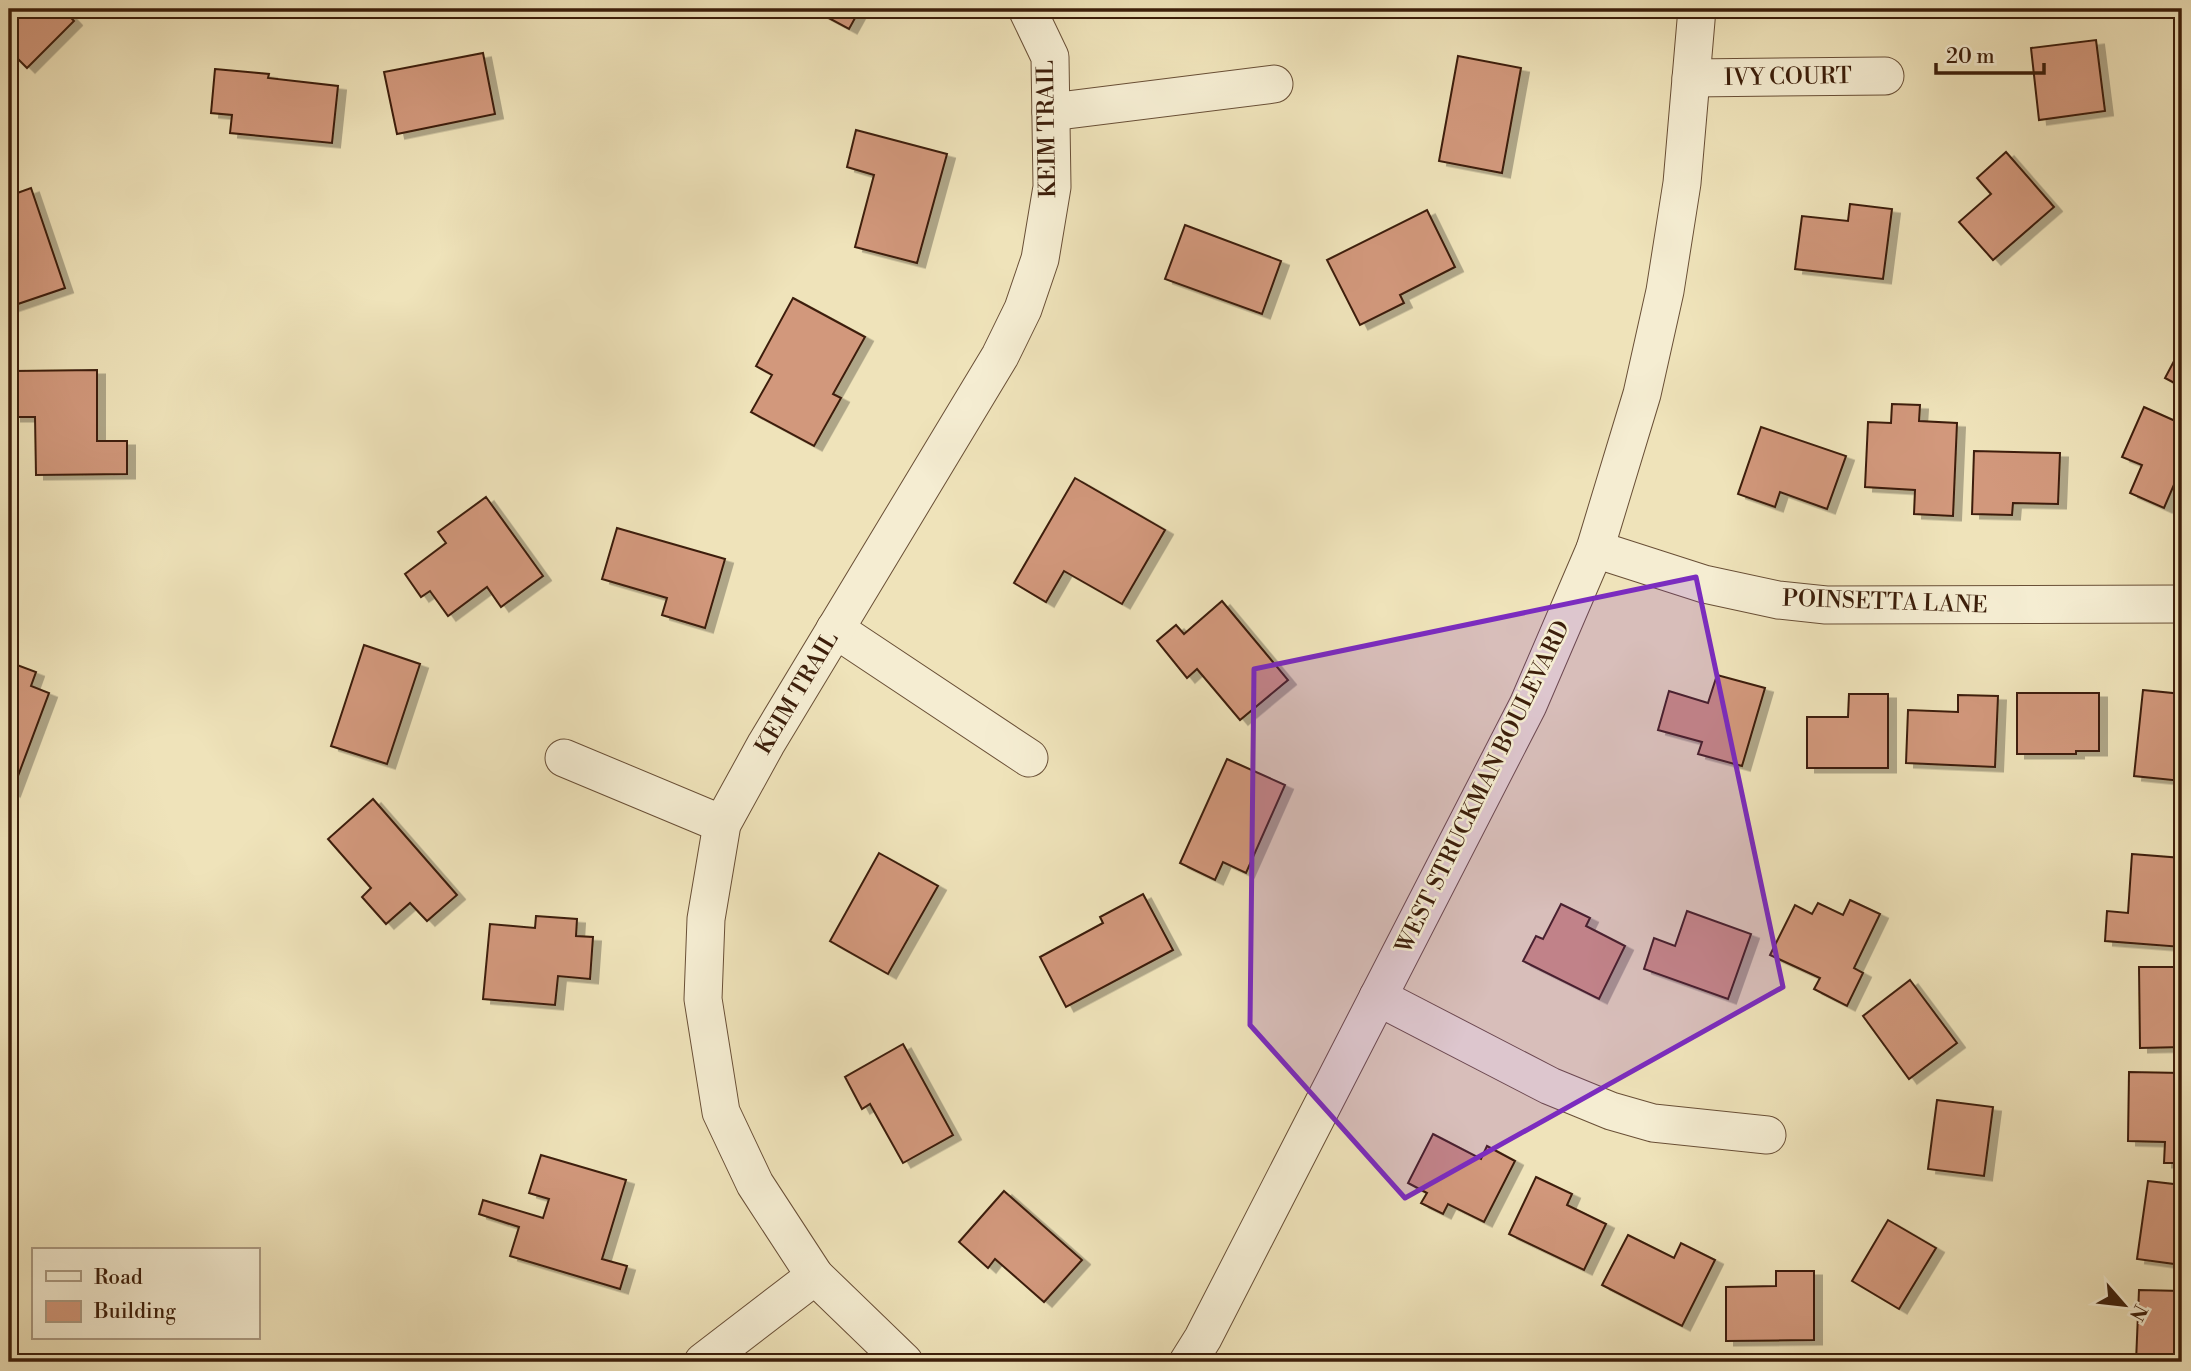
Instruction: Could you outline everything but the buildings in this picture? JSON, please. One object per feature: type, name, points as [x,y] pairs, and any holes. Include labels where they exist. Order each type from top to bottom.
[{"type":"street","name":"KEIM TRAIL","points":[[905,1362],[816,1276],[755,1184],[721,1112],[703,999],[706,919],[722,824],[765,744],[1000,356],[1023,309],[1040,259],[1052,187],[1049,57],[1027,9]]},
{"type":"street","name":"WEST STRUCKMAN BOULEVARD","points":[[1188,1362],[1528,705],[1595,549],[1642,394],[1665,291],[1682,183],[1697,9]]},
{"type":"street","name":"IVY COURT","points":[[1691,78],[1885,76]]},
{"type":"street","points":[[1051,112],[1274,84]]},
{"type":"street","name":"POINSETTA LANE","points":[[1595,549],[1704,584],[1778,600],[1826,605],[2182,604]]},
{"type":"street","points":[[835,629],[1028,758]]},
{"type":"street","points":[[564,758],[722,824]]},
{"type":"street","points":[[1378,997],[1550,1086],[1611,1111],[1653,1124],[1767,1135]]},
{"type":"street","points":[[703,1362],[816,1276]]},
{"type":"highlighted area","points":[[1696,577],[1783,987],[1405,1198],[1250,1025],[1254,669]]}]
